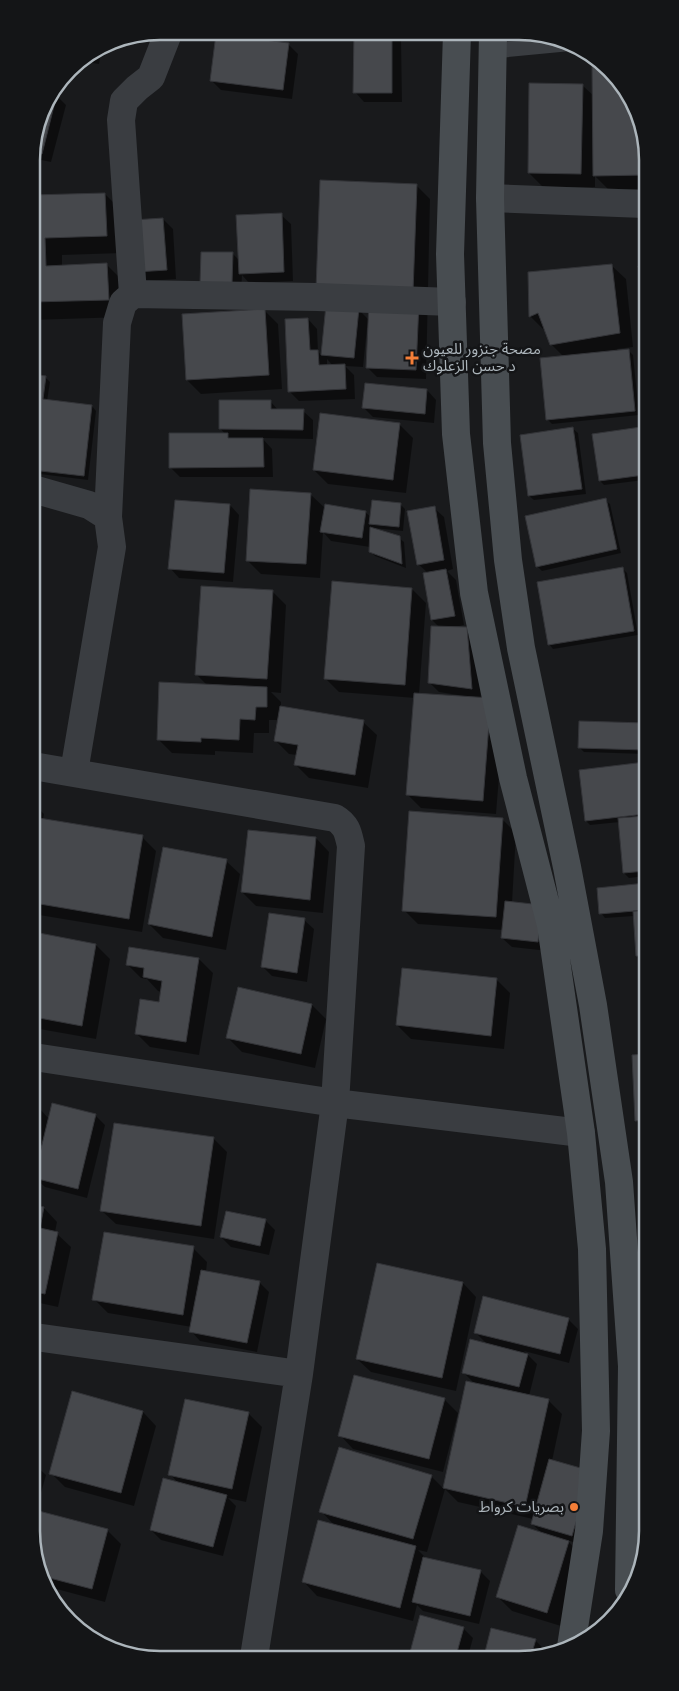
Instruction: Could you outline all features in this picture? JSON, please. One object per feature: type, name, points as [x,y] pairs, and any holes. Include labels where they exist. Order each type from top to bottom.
[{"type":"street","points":[[133,294],[121,120],[124,101],[151,77],[165,40]]},
{"type":"street","points":[[457,40],[450,254],[456,434],[474,593],[513,778],[551,925],[581,1133],[592,1249],[596,1432],[589,1531],[572,1639]]},
{"type":"street","points":[[493,42],[490,198],[497,443],[508,560],[521,648],[567,867],[593,1005],[638,1320],[632,1366],[628,1581]]},
{"type":"street","points":[[490,198],[639,204]]},
{"type":"street","points":[[74,772],[112,547],[108,517],[117,323],[122,303],[133,294],[452,302]]},
{"type":"street","points":[[40,491],[89,505],[108,517]]},
{"type":"street","points":[[40,767],[335,818],[342,822],[347,829],[351,846],[335,1103],[300,1374],[255,1651]]},
{"type":"street","points":[[40,1058],[335,1103],[581,1133]]},
{"type":"street","points":[[40,1338],[300,1374]]},
{"type":"lane","points":[[493,42],[549,44]]},
{"type":"building","points":[[215,40],[265,40],[289,43],[283,90],[210,81]]},
{"type":"building","points":[[354,40],[392,40],[392,93],[353,93]]},
{"type":"building","points":[[592,65],[614,87],[630,114],[638,144],[639,160],[639,175],[593,176]]},
{"type":"building","points":[[529,83],[583,84],[581,174],[528,173]]},
{"type":"building","points":[[55,102],[42,154],[40,152],[44,129]]},
{"type":"building","points":[[320,180],[417,184],[413,292],[316,289]]},
{"type":"building","points":[[105,193],[107,236],[45,238],[46,266],[107,263],[109,300],[40,302],[40,195]]},
{"type":"building","points":[[282,213],[284,272],[239,274],[236,215]]},
{"type":"building","points":[[163,218],[167,270],[136,272],[133,220]]},
{"type":"building","points":[[201,252],[233,252],[232,284],[200,283]]},
{"type":"building","points":[[612,264],[620,333],[550,345],[538,313],[529,317],[528,272]]},
{"type":"building","points":[[369,301],[419,302],[416,370],[366,368]]},
{"type":"building","points":[[326,305],[359,308],[354,358],[321,355]]},
{"type":"building","points":[[265,309],[269,375],[186,380],[182,314]]},
{"type":"building","points":[[308,318],[310,350],[318,350],[319,365],[345,364],[346,389],[288,392],[285,319]]},
{"type":"building","points":[[629,349],[635,411],[546,420],[540,358]]},
{"type":"building","points":[[40,375],[46,376],[43,399],[92,405],[84,476],[40,471]]},
{"type":"building","points":[[365,383],[427,389],[425,414],[362,408]]},
{"type":"building","points":[[219,400],[271,400],[271,409],[304,409],[303,430],[219,429]]},
{"type":"building","points":[[320,413],[400,423],[393,480],[313,470]]},
{"type":"building","points":[[573,427],[582,489],[528,496],[520,435]]},
{"type":"building","points":[[639,427],[639,476],[599,481],[592,434]]},
{"type":"building","points":[[169,433],[228,433],[228,438],[263,438],[264,467],[169,468]]},
{"type":"building","points":[[250,489],[311,493],[306,564],[246,561]]},
{"type":"building","points":[[606,498],[617,549],[536,567],[525,516]]},
{"type":"building","points":[[175,500],[230,504],[224,573],[168,569]]},
{"type":"building","points":[[372,500],[401,503],[399,527],[369,524]]},
{"type":"building","points":[[325,504],[366,511],[362,538],[320,532]]},
{"type":"building","points":[[435,506],[444,560],[417,565],[407,511]]},
{"type":"building","points":[[370,527],[400,536],[402,564],[369,552]]},
{"type":"building","points":[[623,567],[634,631],[548,645],[537,582]]},
{"type":"building","points":[[446,569],[455,616],[431,620],[423,573]]},
{"type":"building","points":[[332,581],[412,588],[405,685],[324,679]]},
{"type":"building","points":[[201,586],[273,590],[267,679],[195,675]]},
{"type":"building","points":[[431,626],[467,627],[472,689],[428,683]]},
{"type":"building","points":[[159,682],[267,687],[267,707],[256,707],[255,720],[240,719],[239,740],[201,738],[201,742],[157,740]]},
{"type":"building","points":[[414,693],[491,698],[483,801],[406,795]]},
{"type":"building","points":[[280,706],[364,720],[355,775],[294,765],[298,745],[274,741]]},
{"type":"building","points":[[579,721],[639,723],[639,750],[578,748]]},
{"type":"building","points":[[639,763],[639,815],[585,821],[579,770]]},
{"type":"building","points":[[409,811],[503,818],[496,917],[402,911]]},
{"type":"building","points":[[639,816],[639,872],[623,873],[618,818]]},
{"type":"building","points":[[40,818],[143,835],[129,919],[40,904]]},
{"type":"building","points":[[248,830],[316,837],[310,900],[241,892]]},
{"type":"building","points":[[163,847],[227,859],[212,937],[148,924]]},
{"type":"building","points":[[639,884],[639,911],[599,914],[597,888]]},
{"type":"building","points":[[505,901],[542,905],[538,942],[501,938]]},
{"type":"building","points":[[633,911],[639,911],[639,956],[636,956]]},
{"type":"building","points":[[269,913],[305,918],[297,973],[261,967]]},
{"type":"building","points":[[40,933],[96,944],[82,1026],[40,1018]]},
{"type":"building","points":[[129,947],[199,958],[186,1042],[135,1034],[140,999],[159,1002],[162,981],[143,977],[144,968],[126,965]]},
{"type":"building","points":[[402,968],[497,978],[491,1036],[396,1025]]},
{"type":"building","points":[[238,987],[312,1004],[301,1054],[226,1038]]},
{"type":"building","points":[[639,1054],[639,1121],[635,1121],[632,1055]]},
{"type":"building","points":[[52,1103],[96,1114],[78,1189],[40,1180],[40,1153]]},
{"type":"building","points":[[114,1123],[214,1137],[201,1226],[100,1211]]},
{"type":"building","points":[[40,1206],[44,1207],[40,1228]]},
{"type":"building","points":[[226,1211],[266,1219],[260,1246],[220,1237]]},
{"type":"building","points":[[40,1228],[58,1232],[45,1294],[40,1293]]},
{"type":"building","points":[[104,1232],[194,1246],[183,1315],[92,1300]]},
{"type":"building","points":[[377,1263],[463,1282],[442,1378],[356,1359]]},
{"type":"building","points":[[201,1270],[260,1281],[247,1343],[189,1332]]},
{"type":"building","points":[[483,1296],[569,1318],[560,1354],[474,1333]]},
{"type":"building","points":[[470,1339],[528,1354],[519,1387],[462,1373]]},
{"type":"building","points":[[354,1375],[445,1398],[429,1459],[338,1436]]},
{"type":"building","points":[[466,1381],[549,1399],[525,1507],[443,1488]]},
{"type":"building","points":[[72,1391],[143,1411],[121,1493],[49,1474]]},
{"type":"building","points":[[185,1399],[249,1412],[232,1489],[168,1475]]},
{"type":"building","points":[[339,1447],[432,1475],[413,1539],[319,1512]]},
{"type":"building","points":[[549,1459],[591,1471],[572,1536],[531,1524]]},
{"type":"building","points":[[163,1478],[227,1495],[213,1547],[150,1530]]},
{"type":"building","points":[[40,1511],[108,1529],[92,1589],[49,1578],[41,1547]]},
{"type":"building","points":[[318,1520],[416,1546],[400,1608],[302,1582]]},
{"type":"building","points":[[518,1525],[569,1541],[547,1613],[496,1597]]},
{"type":"building","points":[[423,1557],[481,1570],[470,1616],[412,1602]]},
{"type":"building","points":[[420,1615],[464,1627],[457,1651],[410,1651]]},
{"type":"building","points":[[491,1628],[536,1639],[533,1650],[485,1651]]},
{"type":"place","name":"مصحة جنزور للعيون د حسن الزعلوك","points":[[412,358]]},
{"type":"place","name":"بصريات كرواط","points":[[574,1507]]}]
